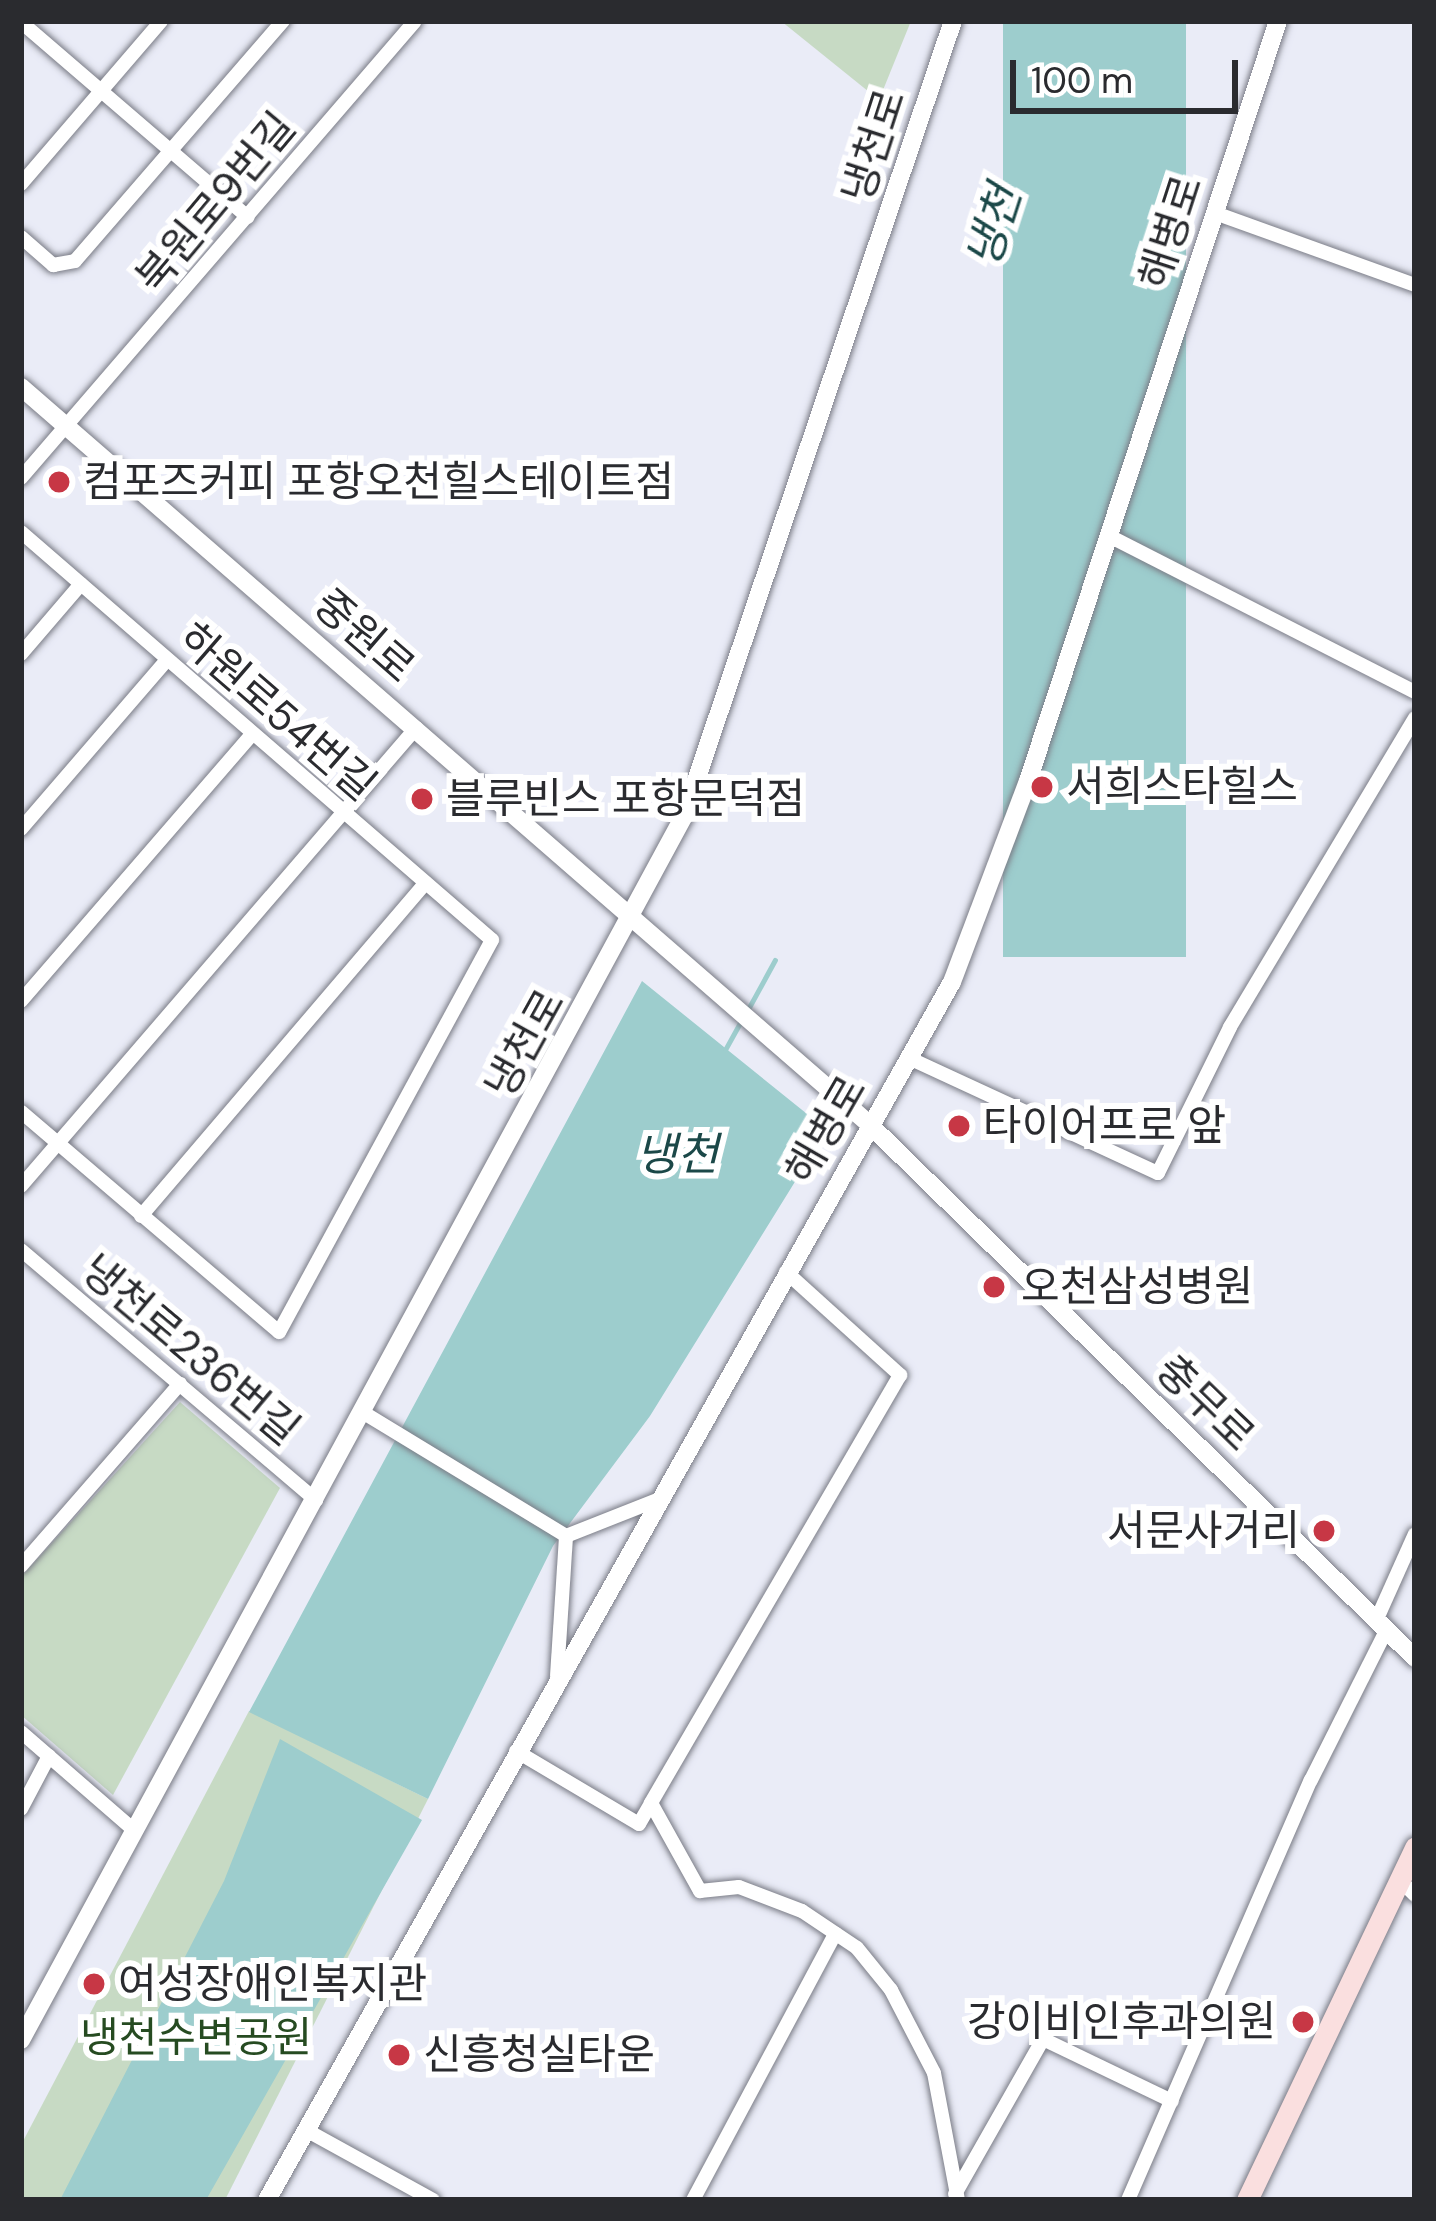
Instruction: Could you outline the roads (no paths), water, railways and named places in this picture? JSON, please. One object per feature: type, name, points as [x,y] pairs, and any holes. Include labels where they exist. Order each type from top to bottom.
[{"type":"main road","name":"냉천로","points":[[21,2040],[635,916],[710,755],[952,21]]},
{"type":"main road","name":"해병로","points":[[267,2200],[515,1750],[869,1124],[911,1059],[969,938],[1109,536],[1278,21]]},
{"type":"main road","name":"중원로","points":[[21,387],[842,1100]]},
{"type":"main road","name":"충무로","points":[[842,1100],[1415,1658]]},
{"type":"main road","points":[[1247,2200],[1408,1888],[1415,1847]]},
{"type":"street","points":[[21,184],[161,21]]},
{"type":"street","points":[[21,237],[53,265],[75,261],[283,21]]},
{"type":"street","name":"북원로9번길","points":[[21,478],[415,21]]},
{"type":"street","points":[[21,22],[248,217]]},
{"type":"street","points":[[1215,213],[1415,285]]},
{"type":"street","name":"하원로54번길","points":[[21,532],[492,940],[279,1332],[141,1216]]},
{"type":"street","points":[[1109,536],[1415,692]]},
{"type":"street","points":[[21,654],[81,584]]},
{"type":"street","points":[[21,829],[167,660]]},
{"type":"street","points":[[911,1059],[1158,1173],[1230,1027],[1415,718]]},
{"type":"street","points":[[21,1186],[416,728]]},
{"type":"street","points":[[21,1001],[252,734]]},
{"type":"street","points":[[21,1112],[141,1216],[425,883]]},
{"type":"street","name":"냉천로236번길","points":[[21,1250],[316,1499]]},
{"type":"street","points":[[515,1750],[639,1824],[900,1375],[786,1272]]},
{"type":"street","points":[[21,1566],[179,1384]]},
{"type":"street","points":[[364,1413],[565,1535]]},
{"type":"street","points":[[565,1535],[657,1500]]},
{"type":"street","points":[[1128,2200],[1381,1626],[1415,1534]]},
{"type":"street","points":[[557,1676],[565,1535]]},
{"type":"street","points":[[21,1732],[135,1831]]},
{"type":"street","points":[[21,1809],[49,1756]]},
{"type":"street","points":[[651,1803],[700,1891],[740,1887],[857,1948],[916,2027],[943,2106],[956,2197]]},
{"type":"street","points":[[693,2200],[835,1934]]},
{"type":"street","points":[[956,2197],[1043,2039],[1172,2101]]},
{"type":"street","points":[[306,2130],[434,2200]]},
{"type":"water","points":[[1003,21],[1186,21],[1186,957],[1003,957]]},
{"type":"water","name":"냉천","points":[[642,981],[827,1130],[650,1416],[553,1546],[428,1799],[249,1712]]},
{"type":"water","name":"냉천수변공원","points":[[280,1739],[422,1820],[206,2200],[60,2200],[224,1881]]},
{"type":"waterway","name":"냉천","points":[[746,1013],[775,960]]},
{"type":"waterway","name":"냉천","points":[[725,1050],[740,1023]]},
{"type":"place","name":"컴포즈커피 포항오천힐스테이트점","points":[[59,482]]},
{"type":"place","name":"서희스타힐스","points":[[1042,787]]},
{"type":"place","name":"블루빈스 포항문덕점","points":[[422,799]]},
{"type":"place","name":"타이어프로 앞","points":[[959,1126]]},
{"type":"place","name":"오천삼성병원","points":[[994,1287]]},
{"type":"place","name":"서문사거리","points":[[1324,1531]]},
{"type":"place","name":"여성장애인복지관","points":[[94,1984]]},
{"type":"place","name":"강이비인후과의원","points":[[1303,2022]]},
{"type":"place","name":"신흥청실타운","points":[[399,2055]]}]
